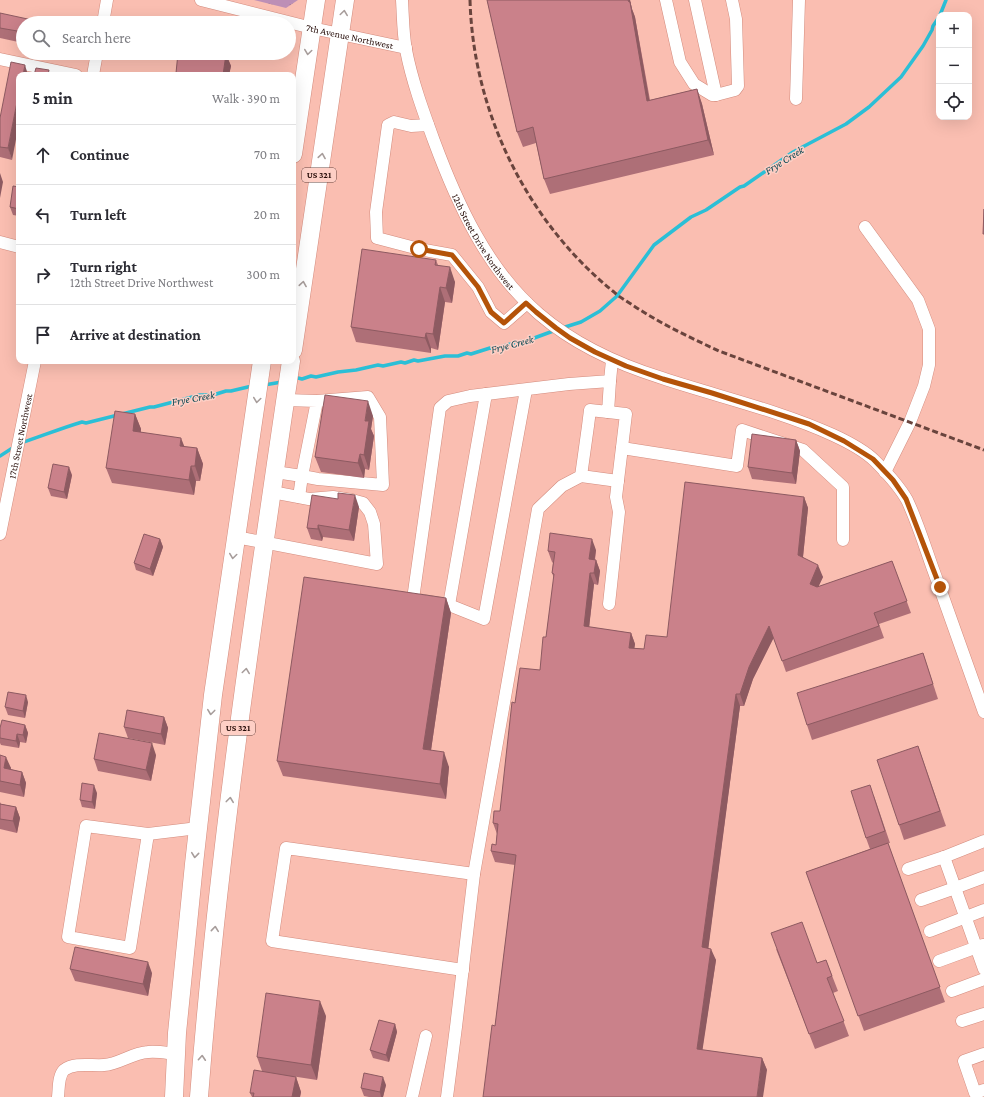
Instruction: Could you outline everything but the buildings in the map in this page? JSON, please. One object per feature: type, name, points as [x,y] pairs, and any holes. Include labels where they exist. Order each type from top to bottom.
[{"type":"highway","points":[[296,134],[316,0]]},
{"type":"highway","name":"US 321","points":[[296,330],[346,0]]},
{"type":"highway","name":"US 321","points":[[174,1097],[177,1032],[213,695],[262,364]]},
{"type":"highway","name":"US 321","points":[[199,1097],[221,869],[242,700],[291,364]]},
{"type":"street","points":[[104,16],[107,0]]},
{"type":"street","name":"7th Avenue Northwest","points":[[201,0],[264,16]]},
{"type":"street","name":"12th Street Drive Northwest","points":[[402,0],[406,48],[413,80],[442,165],[459,204],[481,244],[500,273],[526,303],[545,320],[570,338],[595,352],[626,366],[663,379],[809,424],[844,441],[873,459],[893,480],[906,499],[984,712]]},
{"type":"street","points":[[666,0],[680,62],[694,84],[712,95],[735,90],[738,86],[736,19],[732,0]]},
{"type":"street","points":[[695,0],[716,95]]},
{"type":"street","points":[[796,99],[799,0]]},
{"type":"street","name":"7th Avenue Northwest","points":[[296,24],[406,48]]},
{"type":"street","points":[[0,59],[60,72]]},
{"type":"street","points":[[94,72],[96,60]]},
{"type":"street","points":[[428,125],[412,126],[394,122],[388,125],[376,212],[377,238],[419,249],[452,255],[478,287],[491,312],[504,323],[526,303]]},
{"type":"street","points":[[865,227],[918,300],[929,329],[929,365],[924,386],[910,422],[885,472]]},
{"type":"street","points":[[0,242],[16,246]]},
{"type":"street","points":[[608,412],[612,360]]},
{"type":"street","name":"17th Street Northwest","points":[[0,534],[35,364]]},
{"type":"street","points":[[526,390],[484,619],[449,605],[413,599],[440,408],[448,401],[470,396],[569,384],[610,381]]},
{"type":"street","points":[[449,605],[486,394]]},
{"type":"street","points":[[275,472],[318,479],[383,485],[380,417],[368,397],[317,401],[286,400]]},
{"type":"street","points":[[299,497],[317,401]]},
{"type":"street","points":[[581,476],[590,410],[626,414],[616,497],[618,512],[609,604]]},
{"type":"street","points":[[622,448],[737,466],[742,430],[803,450],[843,487],[844,540]]},
{"type":"street","points":[[447,1097],[474,874],[538,509],[562,486],[581,476],[618,481]]},
{"type":"street","points":[[236,537],[377,564],[374,524],[370,512],[363,503],[333,497],[309,499],[272,492]]},
{"type":"street","points":[[148,834],[130,948],[68,937],[86,826],[148,834],[198,828]]},
{"type":"street","points":[[908,869],[984,841]]},
{"type":"street","points":[[463,970],[272,941],[286,848],[474,874]]},
{"type":"street","points":[[944,857],[965,917],[980,946],[984,969]]},
{"type":"street","points":[[921,900],[984,877]]},
{"type":"street","points":[[930,931],[984,910]]},
{"type":"street","points":[[939,961],[980,946]]},
{"type":"street","points":[[952,992],[984,980]]},
{"type":"street","points":[[962,1021],[984,1014]]},
{"type":"street","points":[[412,1097],[426,1036]]},
{"type":"street","points":[[58,1097],[63,1072],[76,1065],[112,1064],[138,1054],[149,1052],[176,1054]]},
{"type":"street","points":[[984,1054],[964,1061],[975,1093],[984,1090]]},
{"type":"green space","points":[[254,0],[298,0],[286,8]]},
{"type":"waterway","name":"Frye Creek","points":[[941,12],[946,0]]},
{"type":"waterway","name":"Frye Creek","points":[[562,328],[581,322],[600,311],[617,296],[654,245],[691,217],[706,210],[740,187],[744,186],[793,152],[846,124],[869,107],[901,77],[923,46],[936,22]]},
{"type":"waterway","name":"Frye Creek","points":[[294,379],[302,379],[311,376],[316,377],[378,365],[383,366],[401,362],[405,363],[414,360],[418,361],[445,356],[458,356],[467,353],[471,354],[490,348],[494,349],[517,342],[526,341],[556,330]]},
{"type":"waterway","name":"Frye Creek","points":[[264,385],[282,382]]},
{"type":"waterway","name":"Frye Creek","points":[[21,443],[82,422],[86,423],[200,395],[213,395],[252,386]]},
{"type":"waterway","name":"Frye Creek","points":[[0,456],[14,447]]},
{"type":"railway","points":[[470,0],[473,42],[482,83],[494,123],[510,162],[531,198],[555,233],[583,264],[616,294],[663,324],[719,351],[984,450]]},
{"type":"route","points":[[419,249],[452,255],[478,287],[491,312],[504,323],[526,303],[570,338],[595,352],[626,366],[663,379],[809,424],[844,441],[873,459],[893,480],[906,499],[940,587]]}]
